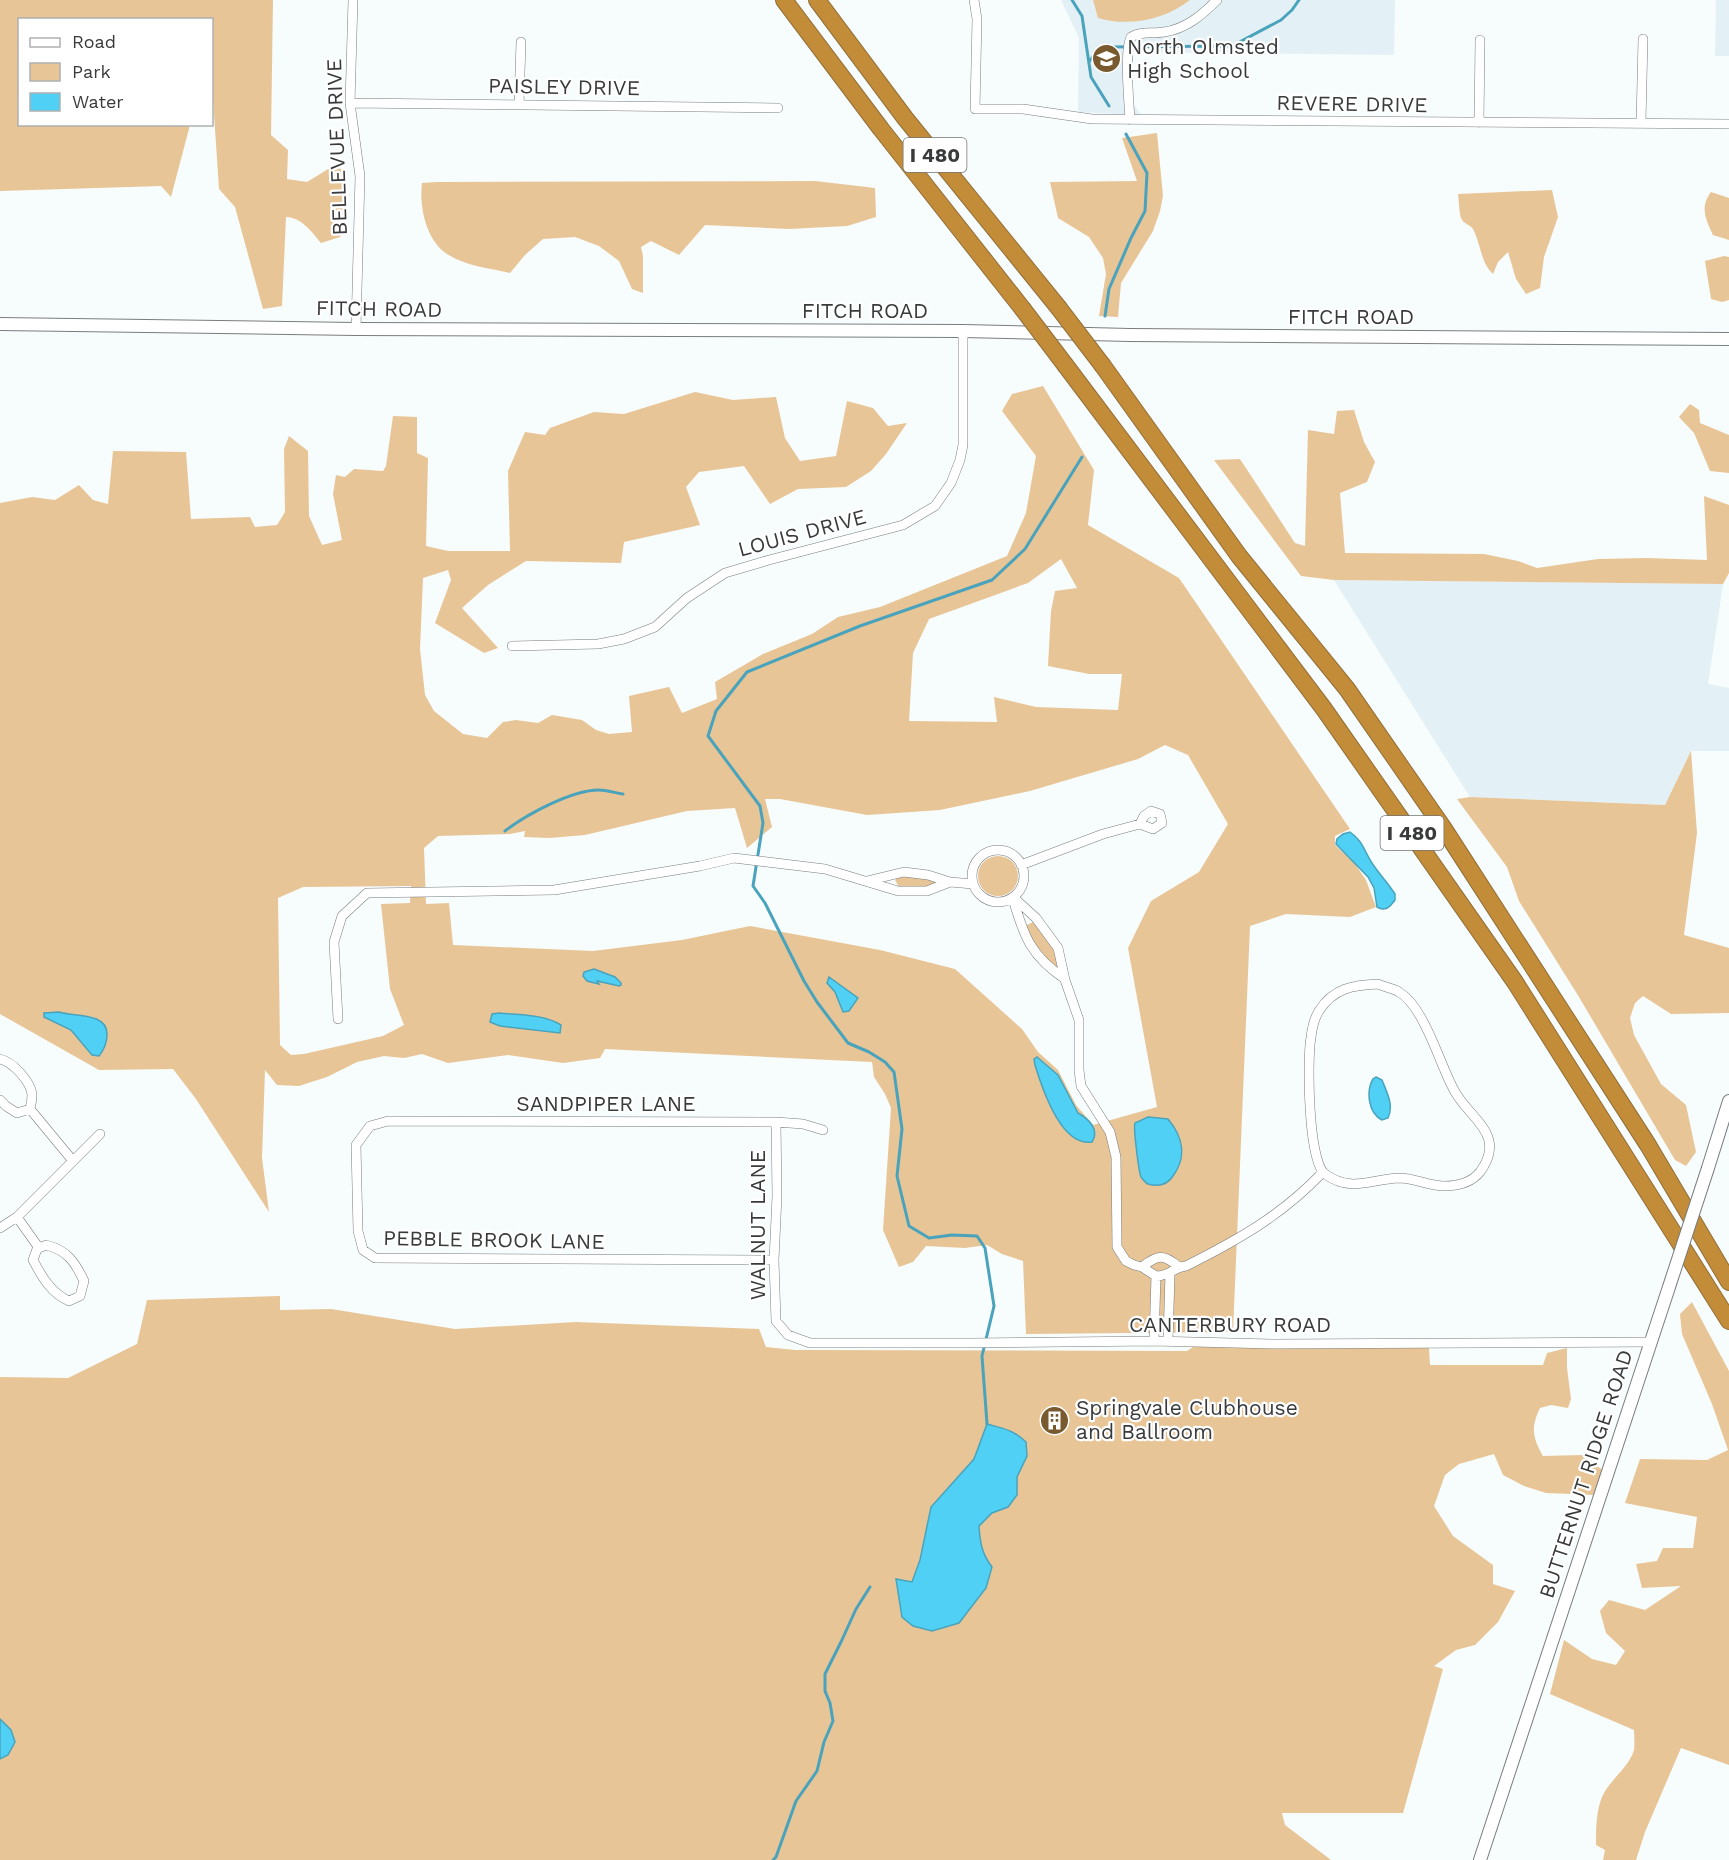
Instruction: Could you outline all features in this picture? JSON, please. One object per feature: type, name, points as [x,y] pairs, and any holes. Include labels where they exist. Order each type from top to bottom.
[{"type":"highway","name":"I 480","points":[[784,0],[881,129],[1022,308],[1317,699],[1515,982],[1729,1321]]},
{"type":"highway","name":"I 480","points":[[817,0],[905,118],[1103,366],[1239,556],[1347,689],[1444,829],[1648,1145],[1729,1282]]},
{"type":"street","name":"BELLEVUE DRIVE","points":[[353,0],[350,103],[360,176],[356,329]]},
{"type":"street","name":"REVERE DRIVE","points":[[974,0],[977,19],[975,109],[1023,108],[1092,119],[1130,120],[1729,124]]},
{"type":"street","points":[[1130,120],[1128,47],[1131,38],[1137,34],[1163,33],[1187,26],[1217,0]]},
{"type":"street","points":[[1641,122],[1643,39]]},
{"type":"street","points":[[1479,123],[1480,40]]},
{"type":"street","points":[[519,104],[521,42]]},
{"type":"street","name":"PAISLEY DRIVE","points":[[350,103],[778,108]]},
{"type":"street","name":"FITCH ROAD","points":[[0,324],[356,329],[963,331],[1154,335],[1729,339]]},
{"type":"street","name":"LOUIS DRIVE","points":[[512,646],[598,644],[624,639],[655,627],[687,598],[725,573],[903,525],[935,506],[951,483],[963,445],[963,331]]},
{"type":"street","points":[[1021,865],[1103,834],[1140,824]]},
{"type":"street","points":[[1001,851],[1009,853],[1021,865],[1023,883],[1013,897],[1006,901],[989,901],[976,891],[973,884],[974,867],[984,854],[1001,851]]},
{"type":"street","points":[[338,1019],[334,942],[342,916],[367,893],[554,890],[700,866],[734,858],[825,869],[898,891],[927,891],[950,882]]},
{"type":"street","points":[[864,882],[904,872],[928,874],[950,882],[973,884]]},
{"type":"street","points":[[1013,897],[1036,918],[1058,948],[1065,980],[1079,1020],[1081,1086],[1110,1132],[1116,1157],[1117,1247],[1126,1261],[1156,1276],[1170,1274],[1179,1266]]},
{"type":"street","points":[[1013,897],[1022,927],[1032,948],[1046,966],[1065,980]]},
{"type":"street","points":[[1378,984],[1400,992],[1414,1006],[1455,1093],[1486,1131],[1490,1150],[1487,1162],[1478,1175],[1465,1184],[1442,1186],[1399,1178],[1358,1185],[1338,1182],[1322,1173],[1314,1155],[1309,1083],[1311,1036],[1318,1011],[1344,988],[1378,984]]},
{"type":"street","points":[[0,1059],[7,1061],[24,1078],[32,1093],[30,1109],[73,1161]]},
{"type":"street","points":[[0,1100],[6,1107],[17,1113],[30,1109]]},
{"type":"street","name":"BUTTERNUT RIDGE ROAD","points":[[1480,1860],[1729,1101]]},
{"type":"street","name":"SANDPIPER LANE","points":[[388,1121],[776,1122],[803,1124],[823,1130]]},
{"type":"street","name":"PEBBLE BROOK LANE","points":[[388,1121],[370,1126],[356,1144],[358,1231],[363,1250],[375,1258],[774,1260]]},
{"type":"street","name":"WALNUT LANE","points":[[776,1122],[777,1196],[774,1260],[776,1320],[788,1335],[810,1343]]},
{"type":"street","points":[[0,1228],[16,1217],[100,1134]]},
{"type":"street","points":[[1142,1267],[1150,1260],[1161,1257],[1169,1258],[1179,1266],[1186,1266],[1210,1254],[1275,1216],[1300,1196],[1322,1173]]},
{"type":"street","points":[[16,1217],[39,1248]]},
{"type":"street","points":[[46,1245],[60,1249],[77,1266],[84,1281],[80,1296],[69,1301],[57,1295],[33,1260],[39,1248],[46,1245]]},
{"type":"street","points":[[1168,1341],[1170,1274]]},
{"type":"street","points":[[1154,1341],[1156,1276]]},
{"type":"street","name":"CANTERBURY ROAD","points":[[810,1343],[1650,1342]]},
{"type":"shaded area","name":"North Olmsted High School","points":[[1061,0],[1395,0],[1394,55],[1133,52],[1133,103],[1141,115],[1078,112],[1079,38]]},
{"type":"shaded area","points":[[1716,0],[1729,0],[1729,56],[1715,56]]},
{"type":"shaded area","points":[[1334,580],[1723,584],[1708,684],[1729,688],[1729,751],[1691,751],[1665,805],[1470,797]]},
{"type":"green space","points":[[0,0],[273,0],[271,135],[288,150],[287,179],[307,182],[333,166],[341,169],[345,204],[344,221],[340,237],[321,243],[301,222],[286,217],[282,306],[263,309],[235,207],[219,189],[213,99],[213,18],[18,18],[18,126],[190,126],[171,197],[161,186],[0,191]]},
{"type":"green space","points":[[1093,0],[1190,0],[1158,17],[1122,22],[1098,18]]},
{"type":"green space","points":[[1157,133],[1163,196],[1160,211],[1153,231],[1121,283],[1118,317],[1099,316],[1106,274],[1103,258],[1089,237],[1058,218],[1050,182],[1137,181],[1122,138]]},
{"type":"green space","points":[[815,181],[875,188],[876,217],[847,226],[789,229],[705,225],[679,255],[651,241],[641,247],[643,293],[632,289],[619,261],[599,246],[575,237],[543,239],[510,273],[454,258],[440,248],[429,232],[423,212],[421,192],[422,183],[437,182]]},
{"type":"green space","points":[[1552,190],[1558,217],[1544,257],[1540,288],[1526,294],[1516,279],[1508,252],[1498,262],[1493,274],[1489,270],[1474,231],[1461,218],[1458,194]]},
{"type":"green space","points":[[1711,192],[1729,198],[1729,240],[1713,235],[1708,223],[1705,208]]},
{"type":"green space","points":[[1724,256],[1729,257],[1729,300],[1722,302],[1711,299],[1705,261]]},
{"type":"green space","points":[[1043,386],[1094,470],[1088,525],[1179,578],[1350,829],[1335,836],[1335,845],[1355,864],[1366,880],[1376,907],[1350,917],[1286,914],[1250,926],[1233,1332],[1026,1334],[1023,1261],[1002,1254],[987,1245],[965,1248],[926,1246],[913,1262],[899,1267],[883,1230],[891,1108],[874,1077],[872,1062],[605,1049],[600,1058],[563,1063],[508,1055],[448,1063],[422,1054],[404,1058],[384,1056],[357,1062],[327,1077],[299,1086],[277,1085],[265,1070],[262,1158],[269,1212],[196,1099],[173,1069],[99,1070],[0,1014],[0,503],[32,497],[55,500],[79,485],[93,500],[108,504],[113,451],[186,452],[191,519],[250,517],[255,527],[277,525],[285,512],[284,449],[289,436],[308,451],[309,516],[322,545],[342,540],[333,494],[336,475],[345,477],[354,469],[383,471],[386,466],[393,416],[417,417],[417,453],[428,458],[426,546],[448,551],[510,551],[508,471],[525,432],[545,435],[550,428],[594,412],[624,414],[695,392],[733,400],[776,397],[785,438],[800,461],[836,456],[847,401],[873,408],[888,426],[907,423],[871,471],[846,487],[798,489],[770,504],[744,466],[699,472],[686,487],[700,525],[624,542],[621,563],[526,561],[488,585],[462,608],[498,648],[484,653],[435,623],[451,580],[448,570],[423,578],[420,649],[425,695],[434,711],[463,734],[487,738],[503,722],[516,720],[538,723],[552,715],[582,720],[596,730],[609,734],[632,732],[629,696],[669,687],[682,713],[717,699],[715,682],[763,654],[812,634],[838,617],[880,607],[1007,556],[1026,513],[1036,456],[1002,411],[1012,394]],"holes":[[[1061,559],[1077,588],[1055,591],[1051,611],[1048,666],[1089,674],[1122,674],[1118,710],[1036,707],[994,697],[997,722],[909,721],[913,653],[929,619],[1028,583]],[[1165,745],[1188,755],[1228,824],[1199,872],[1151,901],[1128,948],[1157,1107],[1093,1125],[1076,1105],[1058,1070],[1038,1052],[1022,1029],[955,969],[880,950],[750,926],[682,940],[593,951],[453,945],[449,903],[426,904],[424,848],[438,836],[510,834],[525,831],[524,837],[550,838],[585,835],[687,811],[735,808],[747,848],[772,827],[765,799],[780,799],[867,815],[940,810],[1030,791],[1138,759]],[[411,886],[410,903],[381,904],[390,989],[404,1025],[383,1036],[304,1054],[291,1055],[280,1045],[278,898],[303,887]]]},
{"type":"green space","points":[[1690,404],[1699,410],[1700,423],[1729,435],[1729,473],[1710,471],[1694,433],[1679,417]]},
{"type":"green space","points":[[1354,410],[1364,442],[1375,462],[1367,482],[1340,493],[1345,553],[1484,554],[1518,561],[1537,568],[1598,559],[1707,560],[1704,496],[1729,505],[1729,573],[1723,584],[1334,580],[1301,576],[1214,460],[1240,459],[1295,543],[1305,546],[1308,430],[1334,434],[1337,411]]},
{"type":"green space","points":[[1691,751],[1697,833],[1684,935],[1729,948],[1729,1013],[1671,1014],[1643,996],[1635,1003],[1630,1018],[1634,1035],[1661,1084],[1686,1105],[1696,1152],[1686,1166],[1675,1160],[1579,997],[1519,901],[1507,867],[1457,799],[1470,797],[1665,805]]},
{"type":"green space","points":[[998,856],[1006,857],[1012,862],[1017,868],[1017,884],[1012,890],[1006,895],[998,896],[990,895],[984,890],[979,884],[978,876],[979,868],[984,862],[990,857]]},
{"type":"green space","points":[[900,875],[933,878],[939,885],[918,889],[899,887],[895,880]]},
{"type":"green space","points":[[1033,922],[1037,923],[1053,948],[1060,968],[1057,969],[1041,954],[1026,928]]},
{"type":"green space","points":[[280,1296],[280,1310],[331,1309],[455,1329],[576,1322],[759,1329],[766,1347],[795,1350],[1187,1351],[1193,1347],[1429,1348],[1430,1365],[1543,1365],[1547,1353],[1567,1348],[1571,1399],[1568,1408],[1551,1405],[1540,1408],[1535,1421],[1535,1437],[1543,1456],[1582,1455],[1604,1471],[1596,1495],[1546,1493],[1524,1486],[1503,1475],[1494,1454],[1459,1464],[1445,1475],[1434,1506],[1453,1536],[1493,1565],[1493,1584],[1515,1591],[1498,1622],[1475,1645],[1456,1650],[1434,1666],[1443,1669],[1403,1813],[1282,1813],[1285,1825],[1331,1860],[0,1860],[0,1377],[68,1378],[137,1344],[147,1300]]},
{"type":"green space","points":[[1692,1302],[1729,1371],[1729,1765],[1681,1748],[1645,1832],[1636,1860],[1603,1860],[1605,1850],[1596,1845],[1599,1809],[1605,1791],[1631,1757],[1634,1750],[1634,1730],[1550,1694],[1564,1640],[1592,1659],[1616,1665],[1625,1651],[1606,1633],[1600,1611],[1609,1600],[1645,1610],[1681,1586],[1642,1588],[1636,1564],[1657,1561],[1663,1548],[1693,1548],[1697,1517],[1625,1503],[1640,1459],[1707,1460],[1728,1450],[1712,1404],[1682,1334],[1680,1314]]},
{"type":"water","points":[[1350,832],[1361,843],[1372,863],[1395,894],[1395,900],[1387,908],[1377,907],[1374,888],[1368,877],[1336,844],[1337,839]]},
{"type":"water","points":[[594,969],[615,977],[621,985],[587,981],[583,976],[584,972]]},
{"type":"water","points":[[829,977],[858,998],[849,1011],[843,1012],[835,992],[827,983]]},
{"type":"water","points":[[59,1012],[96,1019],[106,1027],[105,1046],[99,1056],[92,1055],[71,1030],[44,1017],[44,1013]]},
{"type":"water","points":[[492,1014],[554,1021],[561,1025],[560,1033],[500,1026],[490,1022]]},
{"type":"water","points":[[1037,1057],[1058,1075],[1078,1113],[1092,1125],[1095,1133],[1092,1142],[1081,1141],[1071,1135],[1054,1114],[1035,1065],[1034,1059]]},
{"type":"water","points":[[1376,1077],[1382,1080],[1390,1104],[1388,1118],[1382,1120],[1377,1117],[1371,1107],[1369,1095],[1369,1089]]},
{"type":"water","points":[[1148,1117],[1168,1119],[1180,1140],[1182,1154],[1177,1169],[1168,1181],[1159,1185],[1145,1182],[1141,1177],[1139,1167],[1135,1123]]},
{"type":"water","points":[[987,1424],[1008,1430],[1026,1442],[1027,1456],[1017,1477],[1017,1495],[1008,1507],[992,1513],[979,1526],[982,1548],[992,1567],[986,1588],[959,1623],[932,1631],[913,1626],[902,1617],[896,1579],[912,1582],[920,1560],[931,1507],[974,1459]]},
{"type":"water","points":[[0,1719],[11,1730],[15,1742],[8,1755],[0,1759]]},
{"type":"waterway","points":[[1072,0],[1082,16],[1091,77],[1109,106]]},
{"type":"waterway","points":[[1089,62],[1096,52],[1108,47],[1232,46],[1281,20],[1299,0]]},
{"type":"waterway","points":[[1105,316],[1109,289],[1145,211],[1147,173],[1126,134]]},
{"type":"waterway","points":[[987,1424],[982,1356],[994,1306],[985,1248],[977,1236],[952,1235],[929,1238],[909,1226],[897,1176],[902,1129],[894,1072],[885,1062],[848,1043],[804,981],[765,903],[753,886],[763,823],[760,806],[708,736],[716,711],[747,672],[860,626],[992,580],[1025,549],[1082,457]]},
{"type":"waterway","points":[[505,831],[525,817],[563,798],[599,790],[623,794]]},
{"type":"waterway","points":[[773,1860],[796,1801],[817,1771],[824,1742],[833,1721],[825,1691],[825,1674],[856,1609],[870,1587]]},
{"type":"place","name":"North Olmsted High School","points":[[1106,59]]},
{"type":"place","name":"Springvale Clubhouse and Ballroom","points":[[1055,1420]]}]
